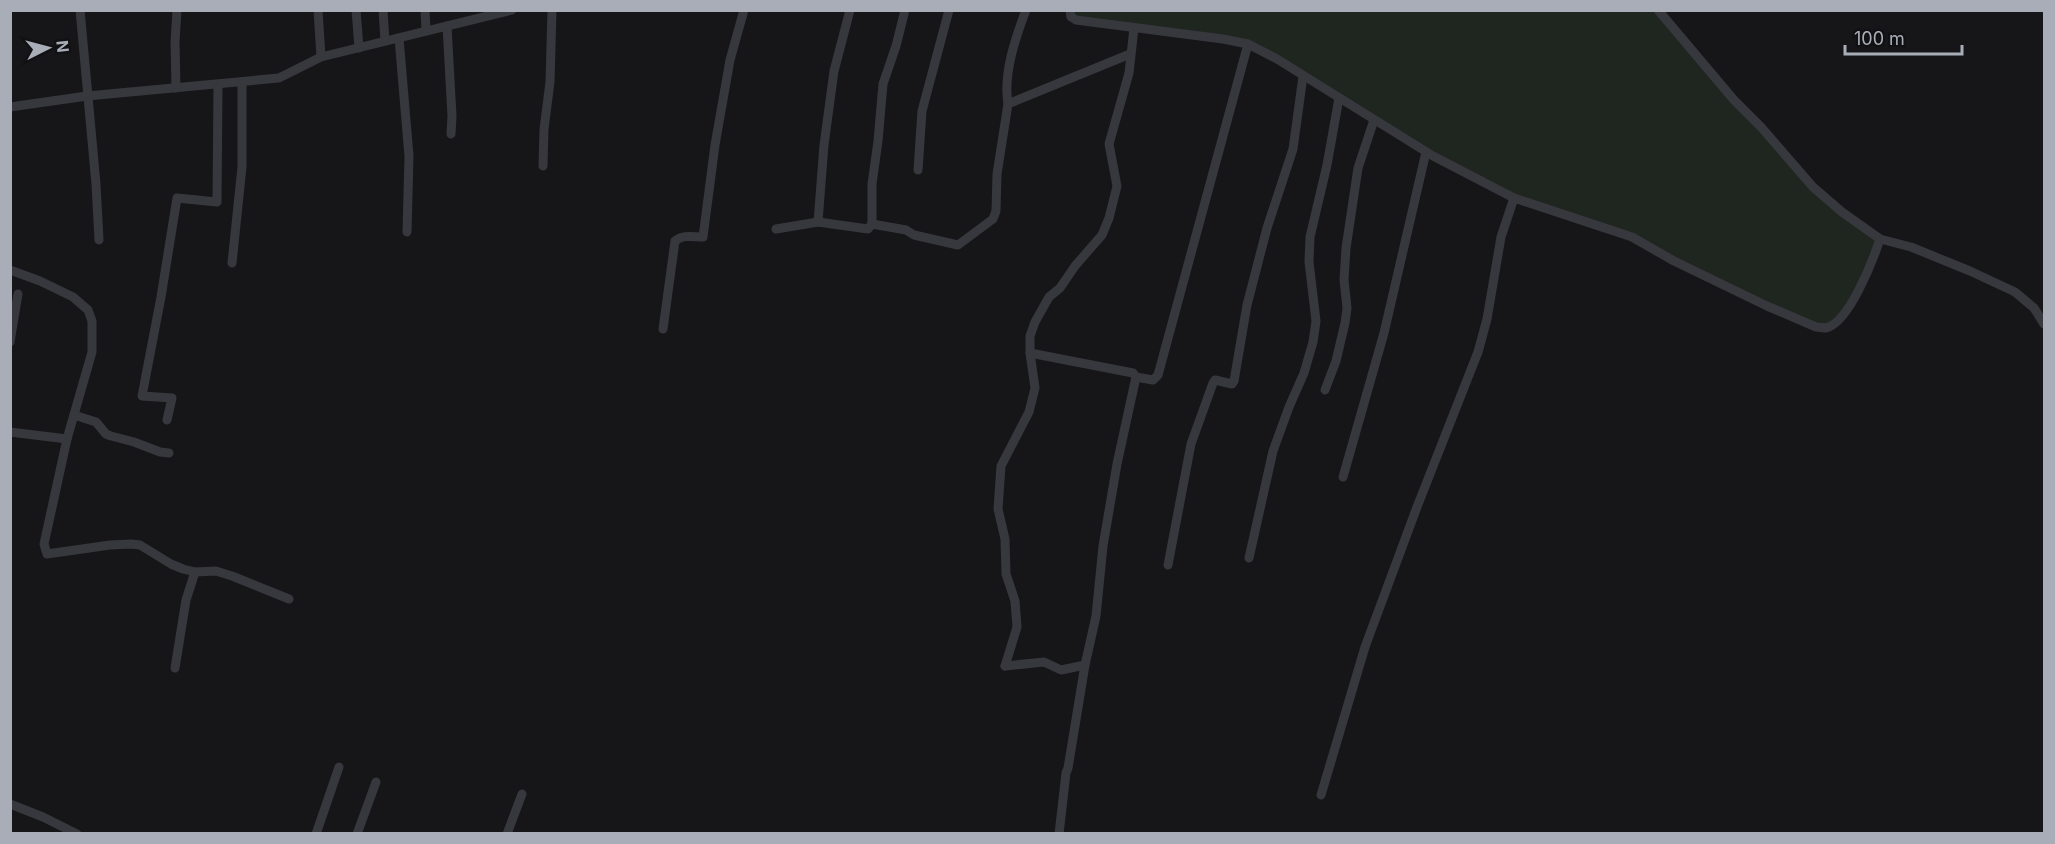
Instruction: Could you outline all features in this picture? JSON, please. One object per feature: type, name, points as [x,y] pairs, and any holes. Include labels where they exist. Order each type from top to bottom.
[{"type":"street","points":[[80,10],[99,240]]},
{"type":"street","points":[[176,88],[177,10]]},
{"type":"street","points":[[318,10],[321,57]]},
{"type":"street","points":[[357,10],[359,48]]},
{"type":"street","points":[[383,10],[385,41]]},
{"type":"street","points":[[425,10],[426,31]]},
{"type":"street","points":[[10,106],[87,96],[279,78],[321,57],[512,10]]},
{"type":"street","points":[[543,166],[544,129],[550,82],[552,10]]},
{"type":"street","points":[[663,329],[675,242],[679,237],[703,237],[710,174],[730,60],[744,10]]},
{"type":"street","points":[[818,222],[824,145],[834,71],[850,10]]},
{"type":"street","points":[[776,229],[818,222],[868,229],[872,224],[872,184],[883,84],[905,10]]},
{"type":"street","points":[[918,170],[922,111],[949,10]]},
{"type":"street","points":[[872,224],[906,230],[914,235],[958,245],[990,222],[996,211],[997,174],[1008,105],[1006,83],[1018,32],[1026,10]]},
{"type":"street","points":[[1070,10],[1071,16],[1076,20],[1248,44],[1277,59],[1426,152],[1514,198],[1632,237],[1674,261],[1816,327],[1825,328],[1836,322],[1851,304],[1880,240]]},
{"type":"street","points":[[1658,10],[1734,100],[1761,127],[1813,187],[1842,212],[1880,240],[1911,247],[2014,292],[2034,308],[2044,324]]},
{"type":"street","points":[[447,26],[451,134]]},
{"type":"street","points":[[1085,665],[1061,670],[1044,662],[1005,666],[1017,627],[1015,601],[1006,574],[1005,539],[998,509],[999,477],[1005,455],[1029,412],[1035,388],[1030,336],[1035,322],[1049,297],[1060,288],[1075,266],[1102,235],[1109,218],[1117,186],[1109,144],[1129,73],[1134,28]]},
{"type":"street","points":[[399,38],[409,156],[407,232]]},
{"type":"street","points":[[1030,353],[1132,373],[1136,377],[1153,380],[1158,375],[1248,44]]},
{"type":"street","points":[[1008,105],[1130,54]]},
{"type":"street","points":[[1167,565],[1191,444],[1213,383],[1215,380],[1232,384],[1234,381],[1247,305],[1264,239],[1293,149],[1303,76]]},
{"type":"street","points":[[232,263],[242,167],[243,82]]},
{"type":"street","points":[[167,420],[172,398],[142,396],[177,198],[217,202],[218,85]]},
{"type":"street","points":[[1249,558],[1273,452],[1304,373],[1313,342],[1316,321],[1309,262],[1310,237],[1327,165],[1339,99]]},
{"type":"street","points":[[1325,390],[1336,361],[1345,323],[1346,248],[1358,168],[1374,120]]},
{"type":"street","points":[[1343,477],[1384,333],[1426,152]]},
{"type":"street","points":[[1321,795],[1365,646],[1478,352],[1487,318],[1501,237],[1514,198]]},
{"type":"street","points":[[10,270],[73,297],[88,310],[92,321],[92,352],[66,440],[44,543],[46,554],[130,544],[140,545],[177,567],[195,572],[216,571],[289,599]]},
{"type":"street","points":[[10,342],[18,294]]},
{"type":"street","points":[[1059,834],[1066,773],[1096,616],[1103,546],[1117,464],[1136,377]]},
{"type":"street","points":[[74,415],[96,422],[106,434],[169,453]]},
{"type":"street","points":[[10,432],[66,440]]},
{"type":"street","points":[[175,668],[186,600],[195,572]]},
{"type":"street","points":[[316,834],[339,767]]},
{"type":"street","points":[[357,834],[376,782]]},
{"type":"street","points":[[507,834],[522,794]]},
{"type":"street","points":[[10,804],[77,834]]},
{"type":"shaded area","points":[[1070,11],[1658,11],[1813,187],[1880,239],[1877,249],[1836,323],[1816,327],[1632,237],[1514,198],[1248,44],[1076,20]]}]
